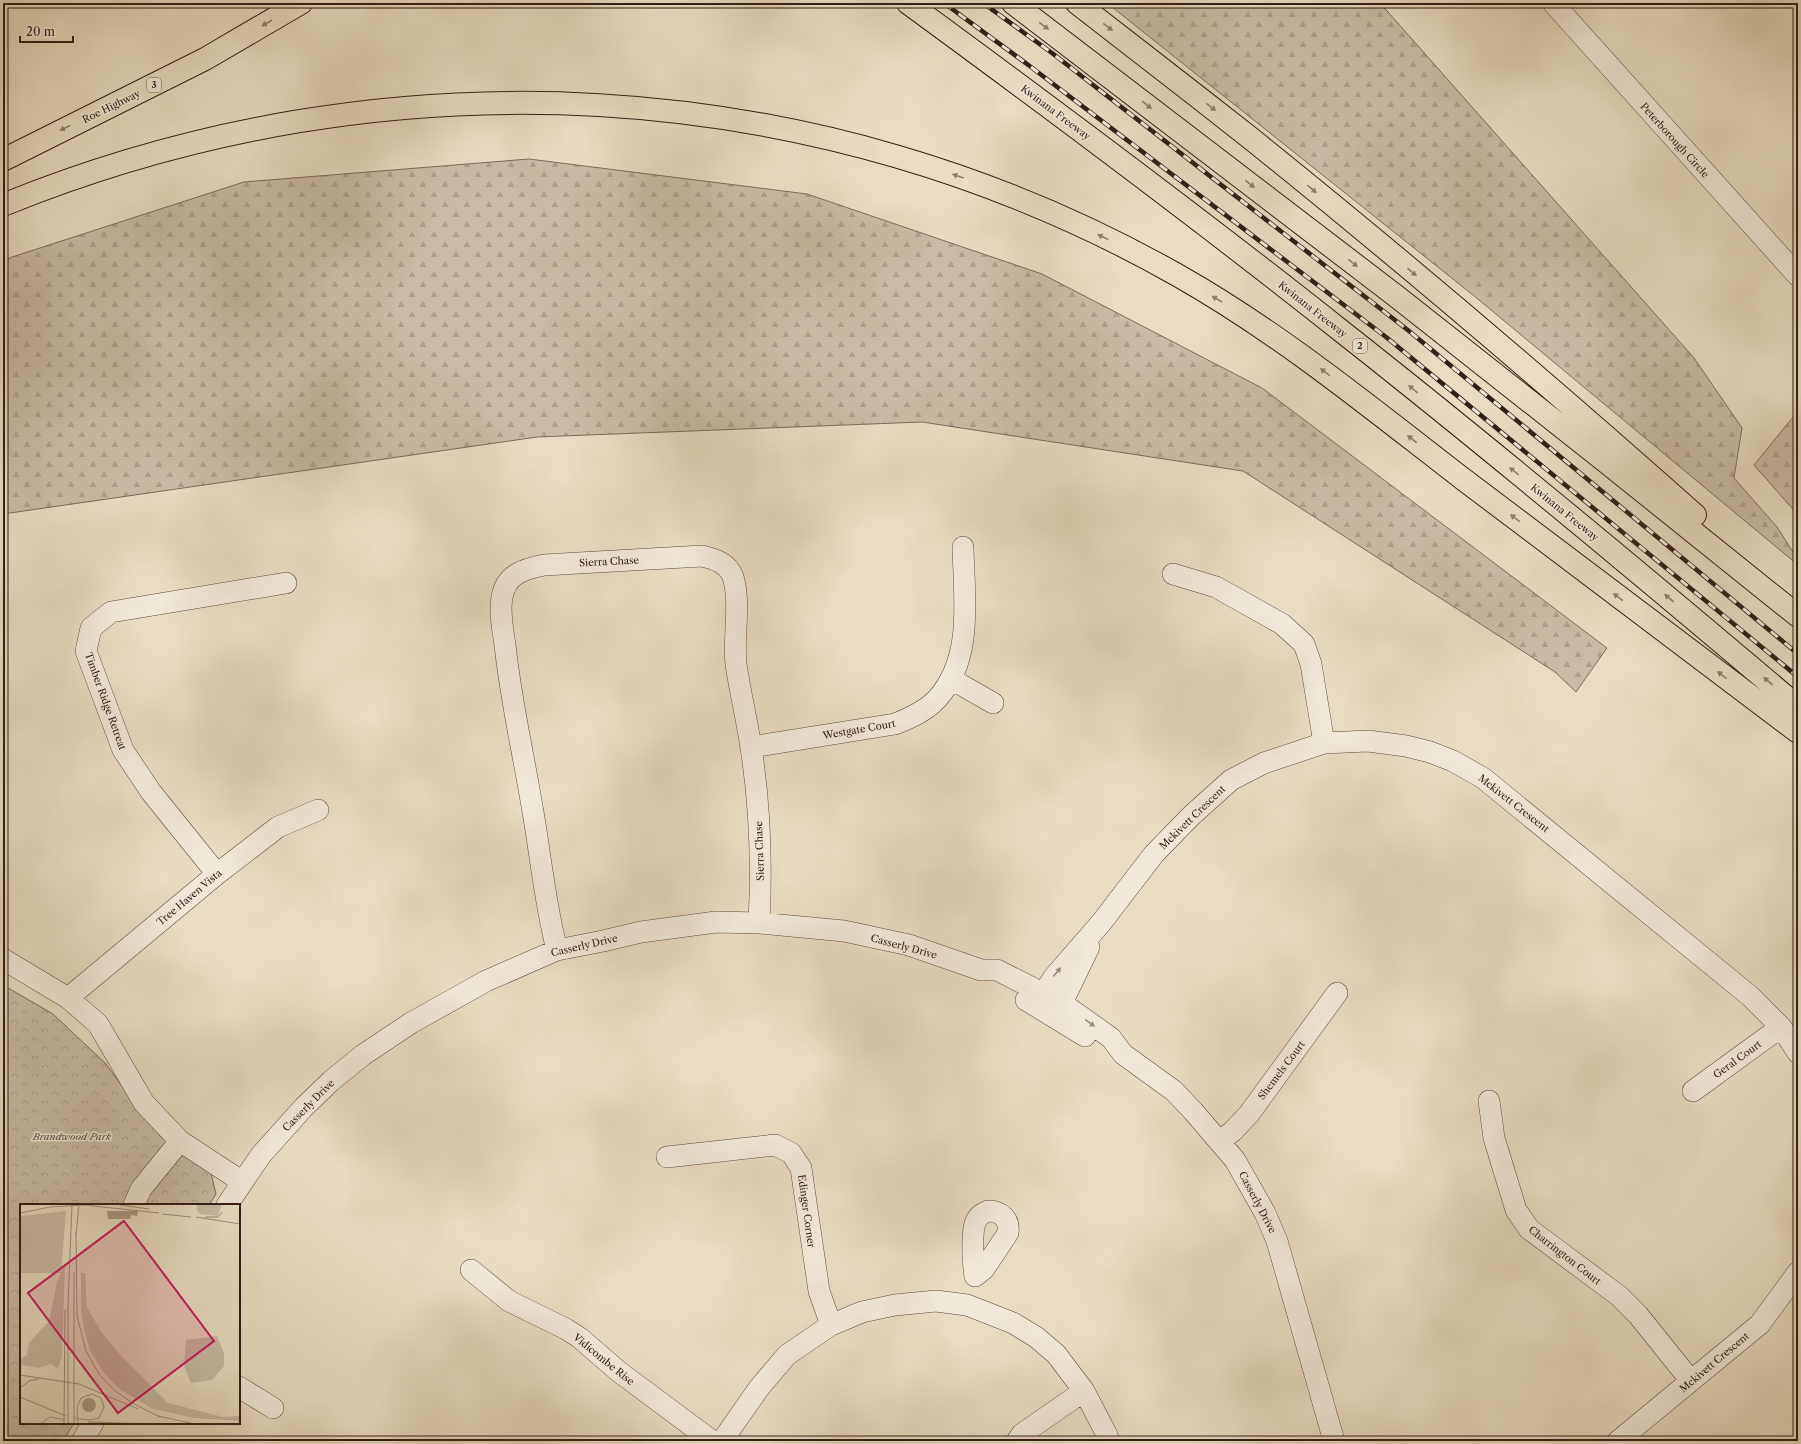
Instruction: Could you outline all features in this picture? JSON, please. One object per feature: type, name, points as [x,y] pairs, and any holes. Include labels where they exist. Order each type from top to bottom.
[{"type":"highway","name":"Roe Highway","points":[[3,160],[198,63],[301,3]]},
{"type":"highway","name":"Kwinana Freeway","points":[[908,3],[1037,98],[1340,330],[1630,565],[1798,707]]},
{"type":"highway","points":[[1012,3],[1402,301],[1798,616]]},
{"type":"highway","points":[[1077,3],[1250,138],[1430,287],[1618,447],[1798,606]]},
{"type":"highway","points":[[3,204],[42,189],[144,155],[248,129],[354,112],[460,103],[567,103],[674,111],[780,128],[884,152],[985,186],[1056,215],[1132,250],[1225,303],[1313,363],[1612,593],[1798,732]]},
{"type":"street","name":"Peterborough Circle","points":[[1553,3],[1798,276]]},
{"type":"street","name":"Westgate Court","points":[[751,747],[896,724],[916,715],[936,699],[951,679],[962,649],[964,605],[963,547]]},
{"type":"street","name":"Sierra Chase","points":[[557,950],[550,921],[533,812],[517,730],[507,668],[501,612],[502,596],[512,577],[525,569],[544,565],[702,556],[716,560],[726,566],[732,576],[736,591],[736,662],[751,747],[762,866],[760,922]]},
{"type":"street","points":[[1173,574],[1216,587],[1282,624],[1304,644],[1311,664],[1324,743]]},
{"type":"street","name":"Timber Ridge Retreat","points":[[216,874],[151,792],[123,750],[86,651],[92,628],[111,612],[286,583]]},
{"type":"street","points":[[951,679],[993,703]]},
{"type":"street","name":"Mckivett Crescent","points":[[1049,1004],[1101,923],[1154,854],[1191,816],[1231,780],[1264,763],[1324,743],[1368,741],[1406,746],[1430,752],[1483,778],[1750,996],[1781,1027],[1798,1053]]},
{"type":"street","name":"Tree Haven Vista","points":[[68,998],[216,874],[278,827],[318,810]]},
{"type":"street","name":"Casserly Drive","points":[[227,1204],[261,1155],[304,1107],[331,1081],[363,1055],[447,1002],[486,981],[557,950],[641,932],[716,922],[760,922],[808,926],[877,937],[909,945],[981,970],[996,984],[1049,1004],[1111,1038],[1123,1054],[1174,1091],[1220,1141],[1248,1181],[1265,1212],[1277,1241],[1334,1441]]},
{"type":"street","points":[[3,959],[68,998],[98,1024],[144,1103],[180,1141],[242,1181]]},
{"type":"street","name":"Shemels Court","points":[[1220,1141],[1233,1131],[1249,1114],[1336,993]]},
{"type":"street","name":"Geral Court","points":[[1693,1091],[1781,1027]]},
{"type":"street","name":"Charrington Court","points":[[1489,1101],[1494,1138],[1516,1210],[1529,1229],[1619,1296],[1638,1315],[1691,1381]]},
{"type":"street","points":[[134,1204],[141,1189],[180,1141]]},
{"type":"street","name":"Edinger Corner","points":[[667,1156],[775,1145],[791,1153],[801,1168],[819,1291],[831,1324]]},
{"type":"street","name":"Vidicombe Rise","points":[[471,1270],[508,1301],[566,1329],[580,1338],[618,1371],[712,1441]]},
{"type":"street","name":"Mckivett Crescent","points":[[1618,1441],[1760,1324],[1798,1272]]},
{"type":"street","points":[[967,1305],[975,1276]]},
{"type":"street","points":[[722,1441],[759,1388],[787,1355],[831,1324],[862,1312],[895,1305],[936,1301],[967,1305],[1013,1323],[1036,1337],[1056,1354],[1084,1391],[1106,1433],[1108,1441]]},
{"type":"street","points":[[240,1388],[273,1408]]},
{"type":"street","points":[[1017,1441],[1022,1434],[1084,1391]]},
{"type":"street","points":[[82,1441],[92,1424]]},
{"type":"green space","points":[[1107,3],[1380,3],[1694,358],[1742,428],[1734,478],[1777,527],[1798,560],[1798,565],[1473,295]]},
{"type":"green space","points":[[529,159],[807,194],[1042,274],[1262,388],[1607,648],[1576,692],[1555,672],[1243,471],[922,422],[537,437],[3,514],[3,262],[12,257],[244,182]]},
{"type":"green space","points":[[1798,411],[1798,515],[1754,465]]},
{"type":"green space","name":"Brandwood Park","points":[[3,985],[53,1014],[105,1063],[160,1136],[211,1173],[216,1194],[210,1204],[20,1204],[20,1424],[73,1424],[63,1441],[3,1441]]},
{"type":"railway","points":[[944,3],[1027,64],[1386,337],[1798,677]]},
{"type":"railway","points":[[983,3],[1052,53],[1409,331],[1798,654]]}]
